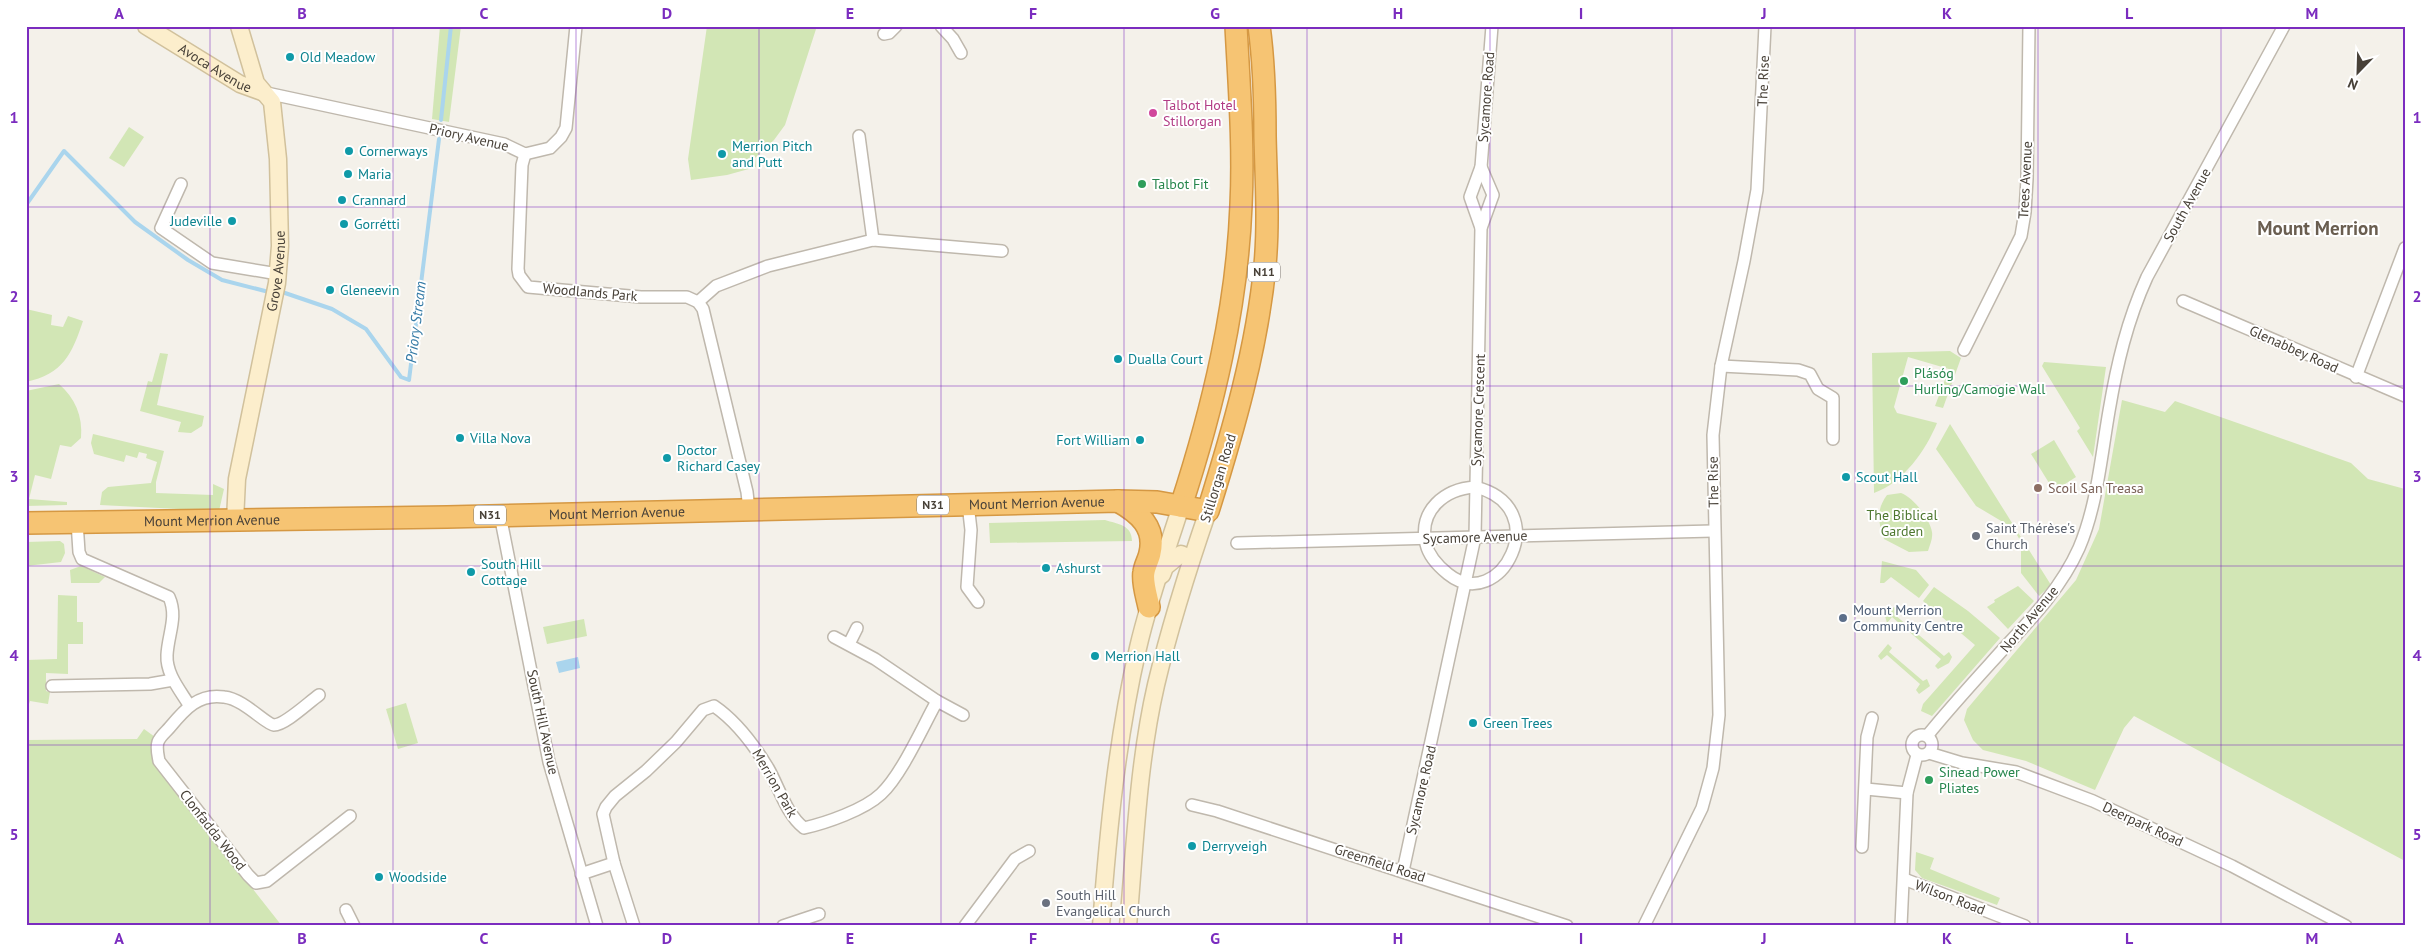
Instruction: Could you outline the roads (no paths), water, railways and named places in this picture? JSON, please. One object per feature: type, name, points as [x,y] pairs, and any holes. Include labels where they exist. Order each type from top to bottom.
[{"type":"highway","name":"Stillorgan Road","points":[[1181,506],[1198,454],[1217,379],[1230,316],[1236,265],[1241,203],[1236,26]]},
{"type":"highway","name":"Stillorgan Road","points":[[1208,511],[1231,436],[1254,342],[1265,264],[1266,125],[1259,26]]},
{"type":"highway","name":"Mount Merrion Avenue","points":[[26,523],[235,521],[1118,501],[1157,502],[1208,511]]},
{"type":"highway","points":[[1118,501],[1130,508],[1145,523],[1152,537],[1150,554],[1143,573],[1149,607]]},
{"type":"main road","name":"Avoca Avenue","points":[[146,26],[240,84],[262,92]]},
{"type":"main road","name":"Grove Avenue","points":[[235,521],[237,479],[278,274],[280,199],[277,136],[272,102],[256,83],[239,26]]},
{"type":"main road","name":"Stillorgan Road","points":[[1101,926],[1113,784],[1130,685],[1149,607],[1181,506]]},
{"type":"main road","name":"Stillorgan Road","points":[[1128,926],[1142,777],[1156,687],[1174,614],[1208,511]]},
{"type":"main road","points":[[1149,607],[1165,567],[1181,554],[1188,557],[1191,562]]},
{"type":"street","name":"Priory Avenue","points":[[262,92],[504,144],[525,154],[550,148],[562,137],[566,128],[576,26]]},
{"type":"street","points":[[884,34],[889,33],[896,26]]},
{"type":"street","points":[[941,26],[953,39],[961,53]]},
{"type":"street","name":"Sycamore Road","points":[[1481,228],[1470,198],[1481,167],[1492,26]]},
{"type":"street","name":"The Rise","points":[[1644,926],[1702,808],[1713,768],[1718,715],[1713,531],[1713,436],[1721,366],[1757,190],[1765,26]]},
{"type":"street","name":"Trees Avenue","points":[[1964,350],[2022,236],[2026,212],[2029,26]]},
{"type":"street","name":"South Avenue","points":[[2112,393],[2131,311],[2147,277],[2284,26]]},
{"type":"street","points":[[858,136],[873,240]]},
{"type":"street","name":"Woodlands Park","points":[[525,154],[522,165],[518,269],[519,275],[528,287],[641,297],[687,297],[698,302]]},
{"type":"street","name":"Sycamore Road","points":[[1480,332],[1481,228],[1493,195],[1481,167]]},
{"type":"street","points":[[181,184],[161,228],[212,263],[278,274]]},
{"type":"street","points":[[749,510],[747,492],[703,309],[698,302],[716,286],[768,266],[873,240],[1002,251]]},
{"type":"street","points":[[2356,377],[2405,248]]},
{"type":"street","name":"Glenabbey Road","points":[[2183,302],[2356,377],[2405,396]]},
{"type":"street","name":"Sycamore Crescent","points":[[1440,710],[1475,537],[1480,332]]},
{"type":"street","points":[[1721,366],[1798,370],[1810,374],[1818,389],[1833,398],[1834,439]]},
{"type":"street","name":"North Avenue","points":[[1927,736],[1954,703],[2036,614],[2066,572],[2079,548],[2092,506],[2112,393]]},
{"type":"street","points":[[1475,487],[1498,496],[1506,504],[1513,514],[1517,536],[1508,562],[1494,577],[1481,582],[1466,582],[1453,578],[1433,560],[1425,538],[1428,515],[1436,502],[1454,490],[1475,487]]},
{"type":"street","points":[[968,504],[970,530],[967,587],[978,602]]},
{"type":"street","name":"South Hill Avenue","points":[[500,515],[549,762],[597,926]]},
{"type":"street","points":[[77,522],[79,552],[82,559],[169,597],[174,611],[167,655],[173,680],[189,705]]},
{"type":"street","name":"Sycamore Avenue","points":[[1237,543],[1713,531]]},
{"type":"street","points":[[849,644],[857,628]]},
{"type":"street","points":[[834,637],[875,659],[937,701],[963,715]]},
{"type":"street","points":[[52,686],[150,684],[173,680]]},
{"type":"street","name":"Clonfadda Wood","points":[[318,694],[283,722],[274,725],[268,723],[244,703],[227,697],[211,695],[189,705],[158,741],[159,761],[248,876],[256,882],[267,881],[350,816]]},
{"type":"street","name":"Merrion Park","points":[[634,926],[603,822],[606,806],[676,742],[703,710],[714,706],[723,712],[753,745],[768,768],[796,822],[804,828],[870,804],[883,793],[899,770],[937,701]]},
{"type":"street","name":"Sycamore Road","points":[[1403,871],[1440,710]]},
{"type":"street","points":[[1862,847],[1868,737],[1872,718]]},
{"type":"street","points":[[1901,926],[1907,793],[1923,754],[1932,744],[1927,736],[1919,735],[1912,741],[1912,750],[1923,754]]},
{"type":"street","name":"Deerpark Road","points":[[1923,754],[2016,772],[2093,801],[2232,866],[2346,926]]},
{"type":"street","points":[[1866,789],[1907,793]]},
{"type":"street","name":"Greenfield Road","points":[[1192,805],[1217,810],[1567,926]]},
{"type":"street","points":[[965,926],[1016,859],[1029,851]]},
{"type":"street","points":[[581,874],[614,863]]},
{"type":"street","name":"Wilson Road","points":[[1904,879],[2024,926]]},
{"type":"street","points":[[346,910],[354,926]]},
{"type":"street","points":[[784,926],[819,914]]},
{"type":"water","points":[[578,657],[580,668],[559,673],[556,662]]},
{"type":"waterway","points":[[441,120],[451,26]]},
{"type":"waterway","name":"Priory Stream","points":[[285,293],[332,309],[366,329],[401,377],[409,380],[439,139]]},
{"type":"waterway","name":"Priory Stream","points":[[26,205],[64,151],[135,222],[188,260],[222,280],[265,291]]},
{"type":"place","name":"Old Meadow","points":[[290,57]]},
{"type":"place","name":"Talbot Hotel Stillorgan","points":[[1153,113]]},
{"type":"place","name":"Cornerways","points":[[349,151]]},
{"type":"place","name":"Merrion Pitch and Putt","points":[[722,154]]},
{"type":"place","name":"Maria","points":[[348,174]]},
{"type":"place","name":"Talbot Fit","points":[[1142,184]]},
{"type":"place","name":"Crannard","points":[[342,200]]},
{"type":"place","name":"Judeville","points":[[232,221]]},
{"type":"place","name":"Gorrétti","points":[[344,224]]},
{"type":"place","name":"Gleneevin","points":[[330,290]]},
{"type":"place","name":"Dualla Court","points":[[1118,359]]},
{"type":"place","name":"Plásóg Hurling/Camogie Wall","points":[[1904,381]]},
{"type":"place","name":"Villa Nova","points":[[460,438]]},
{"type":"place","name":"Fort William","points":[[1140,440]]},
{"type":"place","name":"Doctor Richard Casey","points":[[667,458]]},
{"type":"place","name":"Scout Hall","points":[[1846,477]]},
{"type":"place","name":"Scoil San Treasa","points":[[2038,488]]},
{"type":"place","name":"Saint Thérèse's Church","points":[[1976,536]]},
{"type":"place","name":"Ashurst","points":[[1046,568]]},
{"type":"place","name":"South Hill Cottage","points":[[471,572]]},
{"type":"place","name":"Mount Merrion Community Centre","points":[[1843,618]]},
{"type":"place","name":"Merrion Hall","points":[[1095,656]]},
{"type":"place","name":"Green Trees","points":[[1473,723]]},
{"type":"place","name":"Sinead Power Pliates","points":[[1929,780]]},
{"type":"place","name":"Derryveigh","points":[[1192,846]]},
{"type":"place","name":"Woodside","points":[[379,877]]},
{"type":"place","name":"South Hill Evangelical Church","points":[[1046,903]]},
{"type":"district","name":"Mount Merrion","points":[[2318,228]]},
{"type":"park label","name":"The Biblical Garden","points":[[1902,524]]}]
